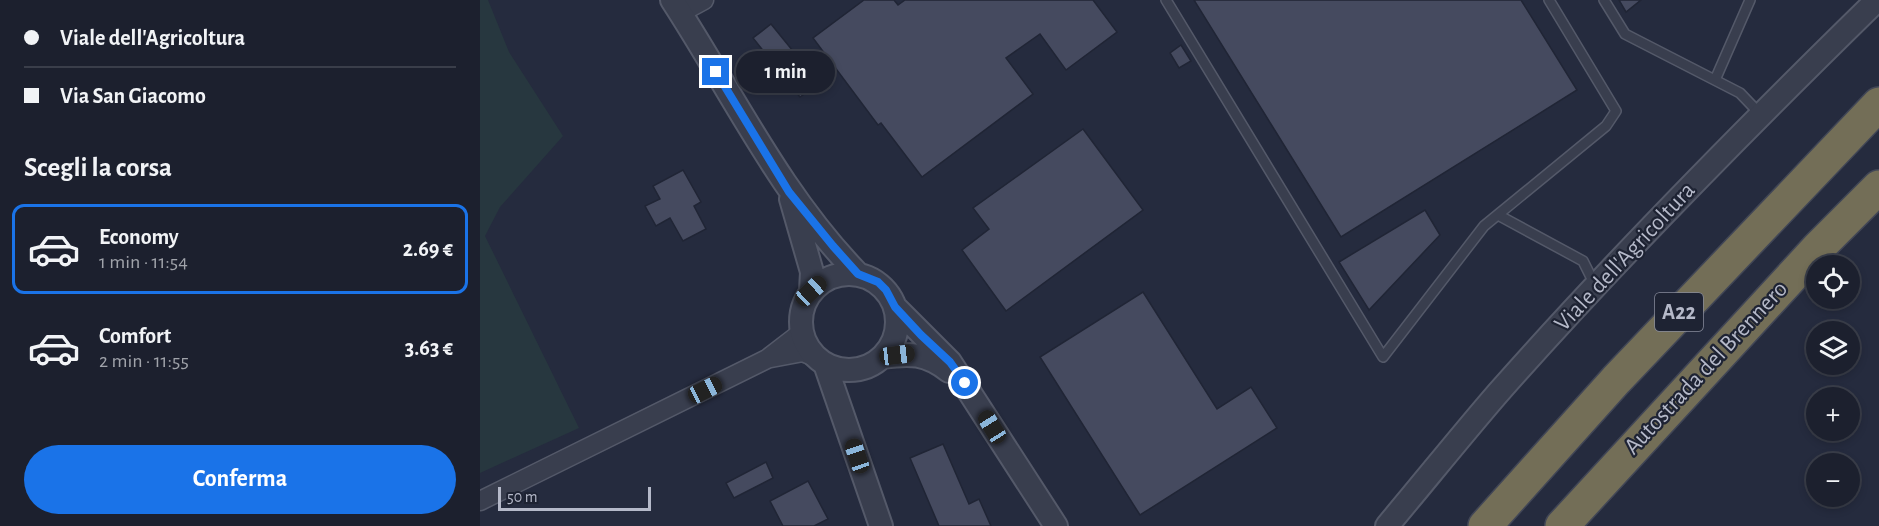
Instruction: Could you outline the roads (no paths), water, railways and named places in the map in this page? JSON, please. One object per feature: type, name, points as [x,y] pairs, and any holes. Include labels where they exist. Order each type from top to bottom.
[{"type":"highway","name":"A22","points":[[1485,526],[1616,380],[1879,104]]},
{"type":"highway","name":"Autostrada del Brennero","points":[[1562,526],[1794,274],[1879,187]]},
{"type":"street","points":[[704,0],[676,7],[789,192],[841,257],[858,274]]},
{"type":"street","name":"Viale dell'Agricoltura","points":[[1387,526],[1498,394],[1596,288],[1761,114],[1877,0]]},
{"type":"street","points":[[789,192],[812,272],[811,291],[802,311],[802,332],[805,342],[821,361],[881,526]]},
{"type":"street","points":[[811,291],[832,276],[845,273],[858,274],[878,282],[886,290],[895,307],[950,362],[1056,526]]},
{"type":"street","points":[[883,357],[896,334],[895,307]]},
{"type":"street","points":[[480,501],[767,359],[802,332]]},
{"type":"street","points":[[767,359],[803,352],[844,370],[863,368],[883,357],[912,353],[941,365],[965,383]]},
{"type":"street","points":[[842,415],[855,380],[863,368]]},
{"type":"lane","points":[[1166,0],[1383,357],[1484,226],[1606,126],[1616,111],[1550,0]]},
{"type":"lane","points":[[1604,0],[1625,34],[1740,93],[1761,114]]},
{"type":"lane","points":[[1715,80],[1750,0]]},
{"type":"lane","points":[[1497,214],[1583,261],[1596,288]]}]
